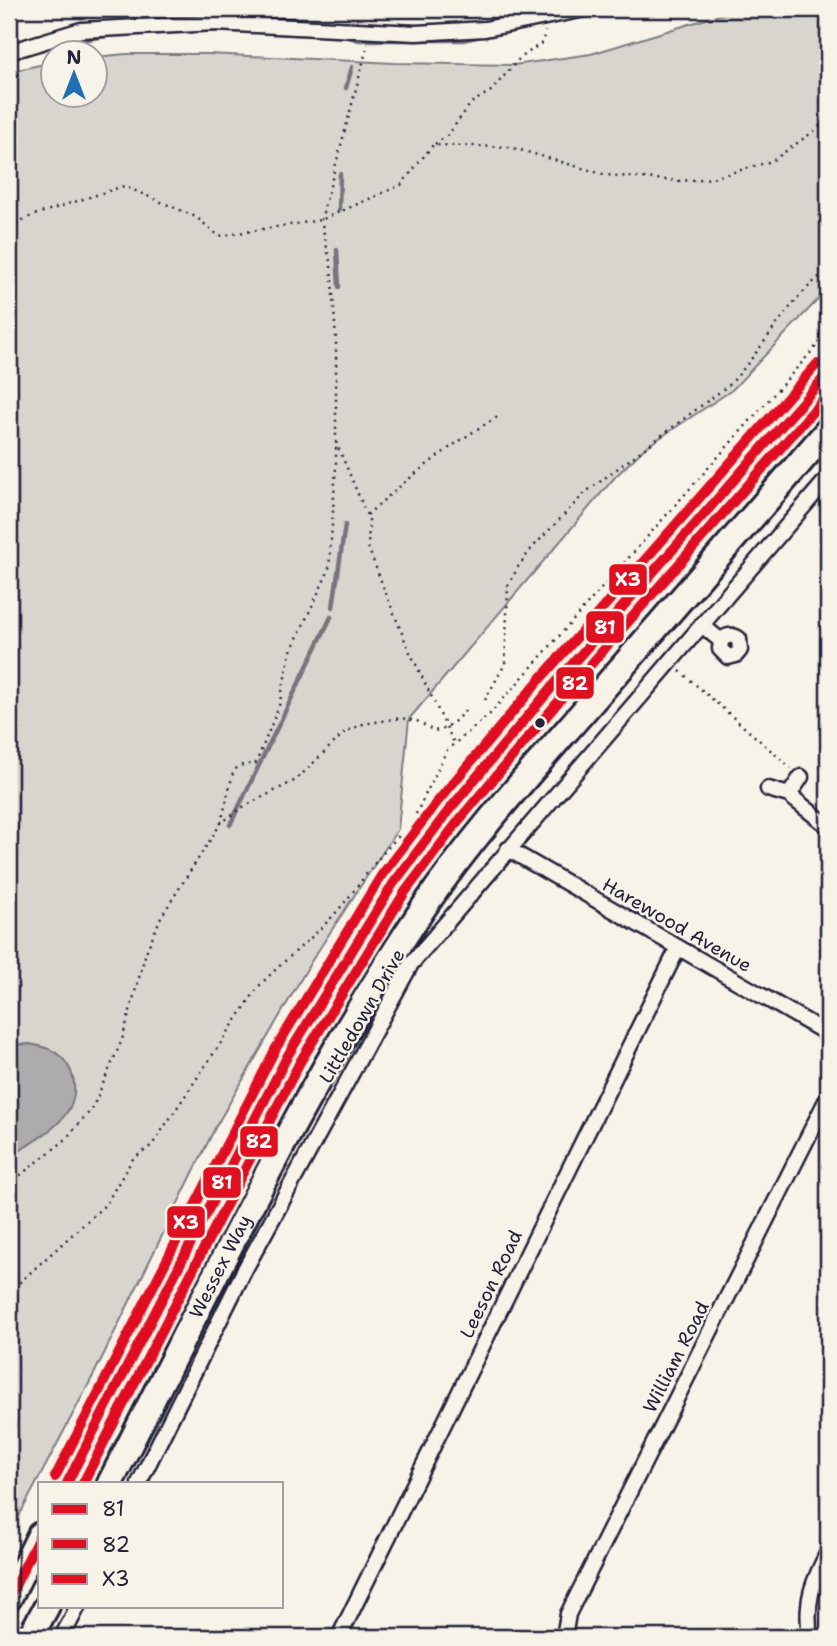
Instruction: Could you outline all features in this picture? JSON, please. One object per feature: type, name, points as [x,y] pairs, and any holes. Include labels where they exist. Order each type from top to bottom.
[{"type":"highway","name":"Wessex Way","points":[[68,1482],[282,1067],[337,972],[393,884],[449,810],[553,686],[828,373]]},
{"type":"highway","name":"Wessex Way","points":[[111,1482],[265,1180],[369,991],[447,875],[603,688],[828,430]]},
{"type":"highway","points":[[9,1581],[38,1538]]},
{"type":"highway","points":[[9,1598],[38,1539]]},
{"type":"highway","points":[[30,1637],[46,1608]]},
{"type":"highway","points":[[44,1637],[58,1608]]},
{"type":"street","points":[[9,52],[81,30],[215,23],[416,33],[485,29],[584,9]]},
{"type":"street","name":"Littledown Drive","points":[[139,1482],[244,1271],[411,964],[828,478]]},
{"type":"street","points":[[702,625],[721,641]]},
{"type":"street","points":[[789,795],[801,777]]},
{"type":"street","points":[[768,789],[789,795],[828,826]]},
{"type":"street","name":"Harewood Avenue","points":[[508,849],[828,1034]]},
{"type":"street","name":"Leeson Road","points":[[339,1637],[678,948]]},
{"type":"street","name":"William Road","points":[[564,1637],[568,1614],[828,1097]]},
{"type":"street","points":[[810,1637],[808,1601],[828,1552]]},
{"type":"street","points":[[62,1637],[77,1608]]},
{"type":"lane","name":"Wessex Way","points":[[589,719],[603,688]]},
{"type":"lane","name":"Wessex Way","points":[[527,777],[548,764]]},
{"type":"path","points":[[9,225],[124,186],[196,217],[219,236],[321,220],[401,185],[433,145],[448,135],[471,103],[491,90],[519,59],[543,42],[546,18]]},
{"type":"path","points":[[9,1184],[64,1141],[92,1109],[122,1040],[146,952],[161,917],[221,823],[233,773],[238,766],[256,763],[279,706],[290,653],[329,570],[336,440],[336,338],[331,266],[321,220],[371,31]]},
{"type":"path","points":[[433,145],[510,147],[606,175],[680,181],[713,178],[772,161],[817,130],[828,117]]},
{"type":"path","points":[[485,700],[505,664],[508,586],[532,548],[586,492],[729,385],[796,301],[828,270]]},
{"type":"path","points":[[411,823],[443,757],[454,743],[499,704],[828,333]]},
{"type":"path","points":[[367,515],[415,473],[461,439],[501,415]]},
{"type":"path","points":[[336,440],[367,515],[368,547],[408,648],[454,743]]},
{"type":"path","points":[[670,662],[801,777]]},
{"type":"path","points":[[221,823],[241,808],[296,780],[345,732],[363,724],[401,718],[416,721],[434,731],[447,727],[466,710]]},
{"type":"path","points":[[9,1292],[106,1204],[132,1160],[152,1145],[259,986],[279,965],[306,945],[402,832]]},
{"type":"shaded area","points":[[739,9],[828,9],[828,289],[732,390],[646,447],[615,477],[409,719],[398,829],[312,960],[215,1128],[94,1374],[9,1535],[9,72],[38,65],[38,108],[108,108],[108,56],[208,54],[394,63],[514,65],[591,54]]},
{"type":"shaded area","points":[[30,1044],[46,1048],[63,1059],[73,1077],[74,1096],[71,1106],[60,1121],[9,1158],[9,1045]]},
{"type":"waterway","points":[[587,14],[608,9]]},
{"type":"waterway","points":[[199,31],[229,30]]},
{"type":"waterway","points":[[94,38],[117,34]]},
{"type":"waterway","points":[[346,36],[359,40],[463,40],[486,35]]},
{"type":"waterway","points":[[346,88],[352,67]]},
{"type":"waterway","points":[[339,210],[340,174]]},
{"type":"waterway","points":[[337,250],[339,287]]},
{"type":"waterway","points":[[333,607],[345,525]]},
{"type":"waterway","points":[[230,825],[331,617]]},
{"type":"transit line","name":"X3","points":[[55,1477],[276,1048],[381,876],[438,801],[542,677],[817,364]]},
{"type":"transit line","name":"81","points":[[68,1482],[288,1055],[393,884],[449,810],[553,686],[828,373]]},
{"type":"transit line","name":"82","points":[[84,1482],[300,1062],[405,892],[460,819],[564,695],[828,394]]},
{"type":"transit line","name":"81","points":[[9,1598],[38,1539]]}]
